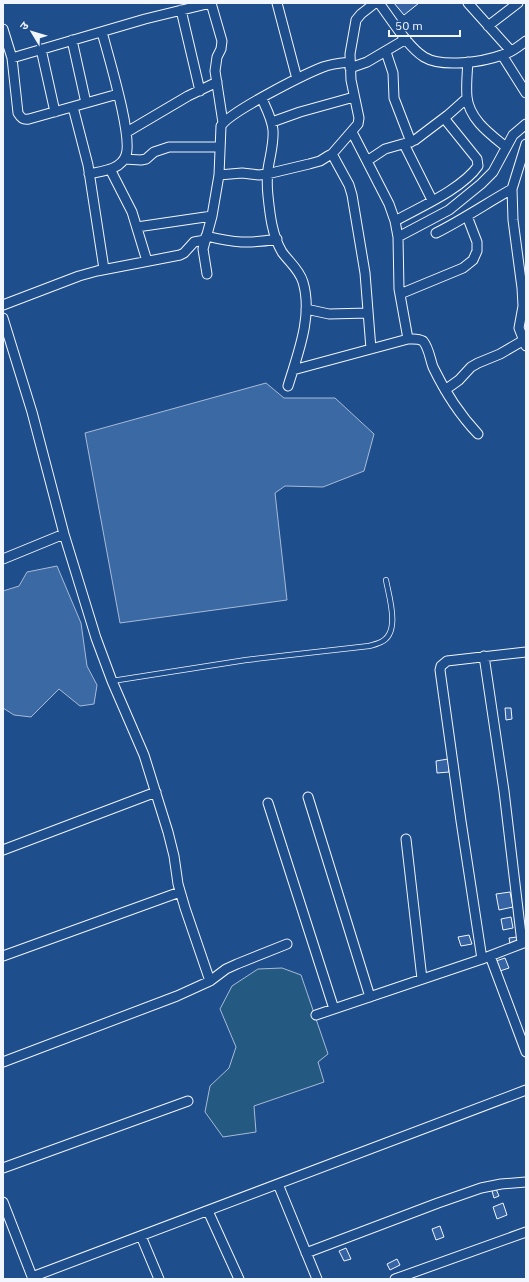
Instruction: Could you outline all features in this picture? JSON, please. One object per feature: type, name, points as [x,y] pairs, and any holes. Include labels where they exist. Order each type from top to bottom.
[{"type":"street","points":[[12,58],[72,40],[211,3],[222,41],[216,63],[217,82],[223,123],[221,126],[219,175],[212,216],[203,249],[207,274]]},
{"type":"street","points":[[277,3],[297,79]]},
{"type":"street","points":[[219,175],[242,173],[259,175],[267,174],[320,161],[332,154],[352,132],[358,124],[359,118],[354,97],[350,65],[350,54],[356,20],[360,14],[375,3]]},
{"type":"street","points":[[379,3],[417,52],[434,61],[446,63],[468,62],[506,53],[526,41]]},
{"type":"street","points":[[468,3],[488,26],[506,53],[526,93]]},
{"type":"street","points":[[488,26],[518,3]]},
{"type":"street","points":[[181,10],[200,91]]},
{"type":"street","points":[[3,29],[12,58],[18,113],[24,120],[118,94]]},
{"type":"street","points":[[89,174],[116,167],[126,156],[127,149],[127,132],[102,32]]},
{"type":"street","points":[[223,123],[297,79],[323,67],[339,63],[350,65],[367,62],[406,39]]},
{"type":"street","points":[[72,40],[86,103]]},
{"type":"street","points":[[41,49],[55,112]]},
{"type":"street","points":[[386,52],[393,73],[394,98],[408,143],[432,200]]},
{"type":"street","points":[[468,62],[467,98],[471,109],[479,124],[506,147]]},
{"type":"street","points":[[127,132],[217,82]]},
{"type":"street","points":[[272,122],[300,112],[354,97]]},
{"type":"street","points":[[367,161],[385,150],[408,143],[444,118],[467,98]]},
{"type":"street","points":[[262,99],[272,122],[273,130],[273,140],[267,174],[268,196],[272,223],[282,252],[300,275],[305,292],[306,309],[303,333],[288,386]]},
{"type":"street","points":[[73,107],[89,174],[104,269]]},
{"type":"street","points":[[395,221],[458,185],[478,166],[477,158],[444,118]]},
{"type":"street","points":[[398,237],[458,204],[493,172],[513,135],[525,125]]},
{"type":"street","points":[[352,132],[389,204],[395,221],[398,237],[398,273],[400,294],[408,339]]},
{"type":"street","points":[[445,390],[459,380],[471,367],[525,343],[519,328],[524,318],[521,244],[512,210],[512,189],[526,144]]},
{"type":"street","points":[[124,159],[146,159],[154,152],[168,147],[220,147]]},
{"type":"street","points":[[332,154],[349,185],[352,196],[365,273],[371,349]]},
{"type":"street","points":[[110,169],[130,208],[147,261]]},
{"type":"street","points":[[436,233],[512,189]]},
{"type":"street","points":[[136,226],[212,216]]},
{"type":"street","points":[[400,294],[452,273],[469,264],[473,260],[477,251],[477,242],[467,216]]},
{"type":"street","points":[[3,305],[79,276],[104,269],[180,255],[184,253],[194,242],[205,238],[246,243],[277,239]]},
{"type":"street","points":[[306,309],[329,314],[368,313]]},
{"type":"street","points":[[3,318],[32,412],[64,534],[96,638],[112,682],[141,749],[156,792],[168,832],[180,892],[210,981]]},
{"type":"street","points":[[293,370],[408,339],[420,340],[424,343],[433,366],[457,410],[478,434]]},
{"type":"street","points":[[3,559],[64,534]]},
{"type":"street","points":[[526,652],[447,661],[441,666],[440,670],[461,822],[486,957],[526,1052]]},
{"type":"street","points":[[316,1015],[422,980],[524,943],[484,656]]},
{"type":"street","points":[[3,850],[156,792]]},
{"type":"street","points":[[308,796],[370,997]]},
{"type":"street","points":[[268,803],[334,1009]]},
{"type":"street","points":[[406,839],[422,980]]},
{"type":"street","points":[[3,956],[180,892]]},
{"type":"street","points":[[3,1062],[177,996],[210,981],[226,969],[287,944]]},
{"type":"street","points":[[3,1202],[33,1278],[526,1090]]},
{"type":"street","points":[[3,1168],[188,1101]]},
{"type":"street","points":[[306,1253],[481,1188],[501,1184],[526,1182]]},
{"type":"street","points":[[278,1184],[316,1279]]},
{"type":"street","points":[[208,1211],[239,1279]]},
{"type":"street","points":[[395,1279],[526,1232]]},
{"type":"street","points":[[141,1236],[159,1279]]},
{"type":"lane","points":[[112,682],[253,659],[369,646],[382,642],[390,634],[393,621],[386,580]]},
{"type":"shaded area","points":[[266,383],[284,398],[335,398],[374,434],[364,471],[323,487],[285,486],[275,493],[287,600],[120,623],[85,433]]},
{"type":"shaded area","points":[[57,566],[81,623],[87,666],[97,685],[94,704],[80,706],[59,689],[31,717],[14,715],[3,708],[3,591],[19,586],[27,572]]},
{"type":"shaded area","points":[[282,968],[301,975],[328,1054],[318,1062],[324,1082],[254,1106],[256,1132],[223,1137],[205,1112],[210,1086],[229,1068],[236,1047],[220,1009],[232,986],[258,969]]},
{"type":"building","points":[[394,3],[419,3],[404,15]]},
{"type":"building","points":[[505,708],[511,708],[512,719],[506,720]]},
{"type":"building","points":[[448,759],[449,772],[437,773],[436,761]]},
{"type":"building","points":[[510,892],[513,907],[499,910],[496,894]]},
{"type":"building","points":[[511,917],[513,928],[503,930],[501,919]]},
{"type":"building","points":[[469,935],[472,944],[461,946],[458,937]]},
{"type":"building","points":[[517,937],[517,943],[510,944],[509,938]]},
{"type":"building","points":[[505,958],[509,968],[500,971],[496,961]]},
{"type":"building","points":[[496,1189],[499,1196],[494,1198],[492,1191]]},
{"type":"building","points":[[503,1203],[507,1215],[497,1219],[493,1207]]},
{"type":"building","points":[[440,1226],[444,1237],[436,1240],[432,1229]]},
{"type":"building","points":[[346,1248],[351,1259],[344,1261],[339,1251]]},
{"type":"building","points":[[397,1259],[400,1265],[390,1270],[387,1264]]}]
